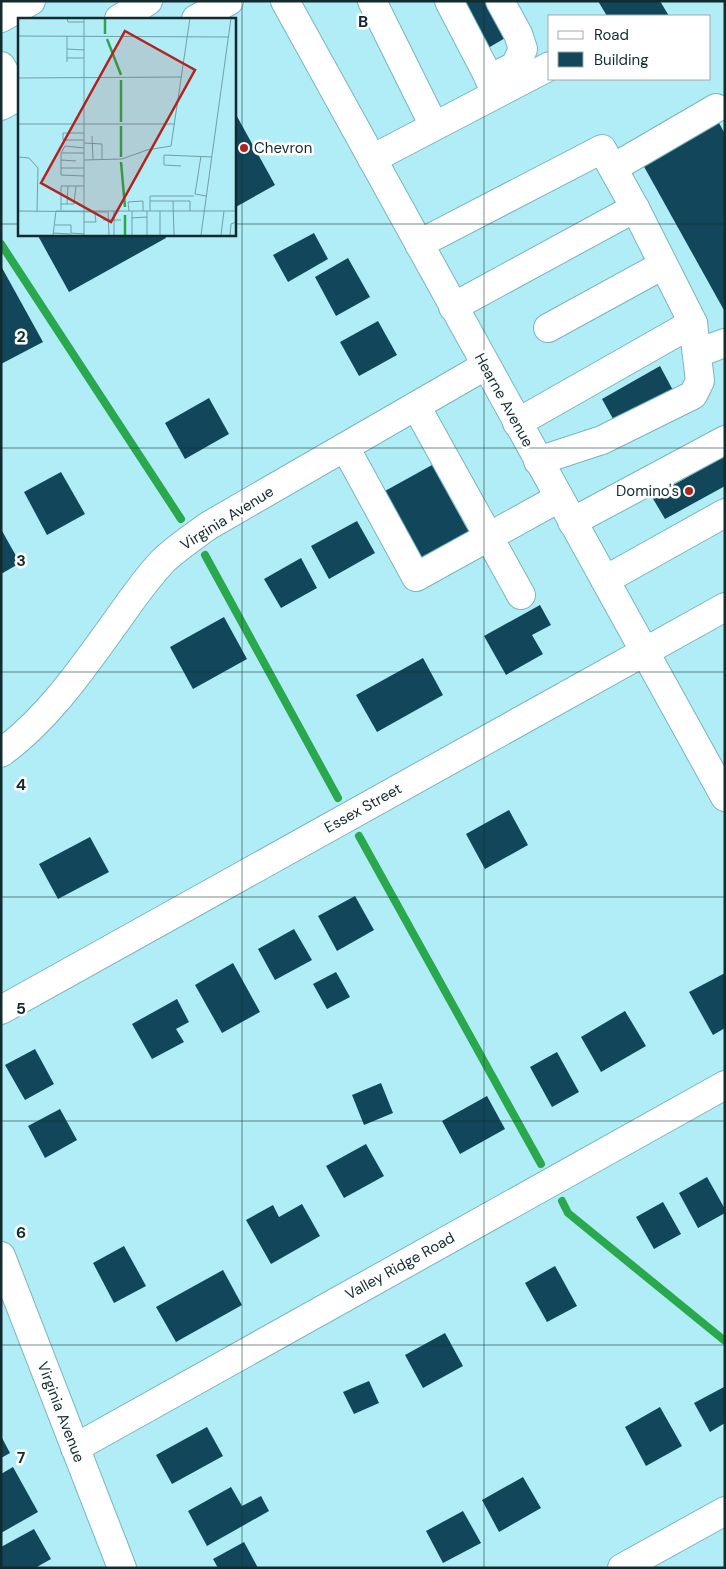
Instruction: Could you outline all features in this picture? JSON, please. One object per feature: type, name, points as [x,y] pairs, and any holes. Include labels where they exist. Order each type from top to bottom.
[{"type":"street","points":[[121,18],[148,1]]},
{"type":"street","points":[[198,18],[229,1]]},
{"type":"street","name":"Hearne Avenue","points":[[284,1],[725,797]]},
{"type":"street","points":[[372,1],[434,126]]},
{"type":"street","points":[[449,1],[493,86]]},
{"type":"street","points":[[372,159],[434,126],[493,86],[515,66],[522,49],[518,34],[500,1]]},
{"type":"street","points":[[515,1],[548,61]]},
{"type":"street","points":[[1,18],[31,6]]},
{"type":"street","points":[[1,66],[18,94]]},
{"type":"street","points":[[493,86],[548,66]]},
{"type":"street","points":[[1,106],[18,97]]},
{"type":"street","points":[[613,168],[716,108]]},
{"type":"street","points":[[419,244],[602,149],[613,168],[693,323],[700,381],[693,395],[602,440],[538,461]]},
{"type":"street","points":[[453,307],[634,208]]},
{"type":"street","points":[[548,328],[664,265]]},
{"type":"street","points":[[517,423],[693,323]]},
{"type":"street","points":[[697,353],[725,343]]},
{"type":"street","name":"Virginia Avenue","points":[[1,753],[31,728],[53,705],[148,578],[166,559],[208,526],[485,366]]},
{"type":"street","points":[[416,406],[521,595]]},
{"type":"street","points":[[572,522],[725,440]]},
{"type":"street","points":[[345,447],[416,576],[559,498]]},
{"type":"street","points":[[646,482],[658,484],[707,458],[725,452]]},
{"type":"street","points":[[605,580],[725,513]]},
{"type":"street","name":"Essex Street","points":[[1,1010],[725,607]]},
{"type":"street","name":"Valley Ridge Road","points":[[75,1448],[725,1085]]},
{"type":"street","name":"Virginia Avenue","points":[[1,1256],[122,1568]]},
{"type":"street","points":[[622,1568],[725,1511]]},
{"type":"building","points":[[462,1],[487,1],[507,37],[488,48]]},
{"type":"building","points":[[598,1],[660,1],[668,15],[606,15]]},
{"type":"building","name":"Chevron","points":[[235,113],[275,185],[235,207]]},
{"type":"building","points":[[718,121],[725,134],[725,312],[642,163]]},
{"type":"building","points":[[314,233],[328,259],[288,282],[273,255]]},
{"type":"building","points":[[38,235],[164,235],[166,238],[69,292]]},
{"type":"building","points":[[348,258],[370,297],[336,316],[315,277]]},
{"type":"building","points":[[1,266],[43,342],[1,364]]},
{"type":"building","points":[[378,321],[397,355],[359,376],[340,342]]},
{"type":"building","points":[[660,366],[675,394],[617,426],[602,399]]},
{"type":"building","points":[[209,398],[229,434],[185,459],[165,423]]},
{"type":"building","name":"Domino's","points":[[725,456],[725,486],[665,519],[652,497]]},
{"type":"building","points":[[432,465],[471,536],[424,562],[385,491]]},
{"type":"building","points":[[61,472],[85,514],[47,535],[24,492]]},
{"type":"building","points":[[357,521],[375,553],[329,579],[311,546]]},
{"type":"building","points":[[1,529],[20,563],[1,574]]},
{"type":"building","points":[[301,558],[317,588],[281,608],[264,579]]},
{"type":"building","points":[[540,605],[551,625],[532,635],[543,654],[506,675],[484,636]]},
{"type":"building","points":[[224,617],[247,659],[193,689],[170,647]]},
{"type":"building","points":[[423,658],[443,695],[377,732],[356,695]]},
{"type":"building","points":[[509,810],[528,845],[485,869],[466,834]]},
{"type":"building","points":[[90,837],[109,872],[58,899],[39,864]]},
{"type":"building","points":[[355,896],[374,930],[337,951],[318,916]]},
{"type":"building","points":[[294,929],[312,960],[275,980],[258,949]]},
{"type":"building","points":[[233,963],[260,1012],[222,1033],[195,985]]},
{"type":"building","points":[[336,972],[350,997],[327,1009],[313,984]]},
{"type":"building","points":[[725,973],[725,1028],[713,1035],[689,992]]},
{"type":"building","points":[[177,999],[189,1022],[176,1029],[184,1042],[152,1059],[132,1024]]},
{"type":"building","points":[[625,1011],[646,1046],[601,1072],[581,1037]]},
{"type":"building","points":[[35,1049],[54,1084],[25,1100],[5,1065]]},
{"type":"building","points":[[557,1052],[579,1092],[552,1107],[530,1067]]},
{"type":"building","points":[[381,1083],[393,1113],[364,1125],[352,1095]]},
{"type":"building","points":[[487,1096],[505,1129],[460,1154],[442,1121]]},
{"type":"building","points":[[60,1109],[77,1140],[45,1158],[28,1126]]},
{"type":"building","points":[[366,1144],[384,1176],[344,1198],[326,1166]]},
{"type":"building","points":[[707,1177],[725,1209],[725,1213],[698,1228],[679,1193]]},
{"type":"building","points":[[663,1202],[681,1234],[654,1249],[636,1217]]},
{"type":"building","points":[[302,1204],[320,1236],[271,1264],[246,1220],[273,1205],[279,1217]]},
{"type":"building","points":[[124,1246],[146,1286],[114,1303],[93,1263]]},
{"type":"building","points":[[555,1266],[577,1306],[547,1322],[525,1283]]},
{"type":"building","points":[[223,1270],[242,1305],[176,1342],[156,1307]]},
{"type":"building","points":[[445,1333],[463,1366],[423,1388],[405,1355]]},
{"type":"building","points":[[369,1381],[379,1403],[354,1414],[343,1392]]},
{"type":"building","points":[[724,1387],[725,1423],[710,1432],[694,1403]]},
{"type":"building","points":[[660,1407],[682,1446],[646,1466],[625,1427]]},
{"type":"building","points":[[207,1427],[223,1456],[172,1484],[156,1455]]},
{"type":"building","points":[[1,1436],[10,1453],[1,1458]]},
{"type":"building","points":[[13,1467],[38,1512],[1,1533],[1,1474]]},
{"type":"building","points":[[523,1477],[541,1508],[499,1532],[482,1500]]},
{"type":"building","points":[[231,1487],[242,1506],[261,1496],[269,1511],[207,1546],[188,1511]]},
{"type":"building","points":[[463,1511],[481,1543],[443,1563],[426,1531]]},
{"type":"building","points":[[34,1529],[51,1559],[35,1568],[1,1568],[1,1547]]},
{"type":"building","points":[[244,1542],[258,1568],[218,1568],[213,1559]]},
{"type":"waterway","points":[[1,244],[181,519]]},
{"type":"waterway","points":[[205,555],[338,798]]},
{"type":"waterway","points":[[359,836],[541,1164]]},
{"type":"waterway","points":[[562,1201],[568,1213],[725,1341]]},
{"type":"place","name":"Chevron","points":[[244,148]]},
{"type":"place","name":"Domino's","points":[[689,491]]}]
